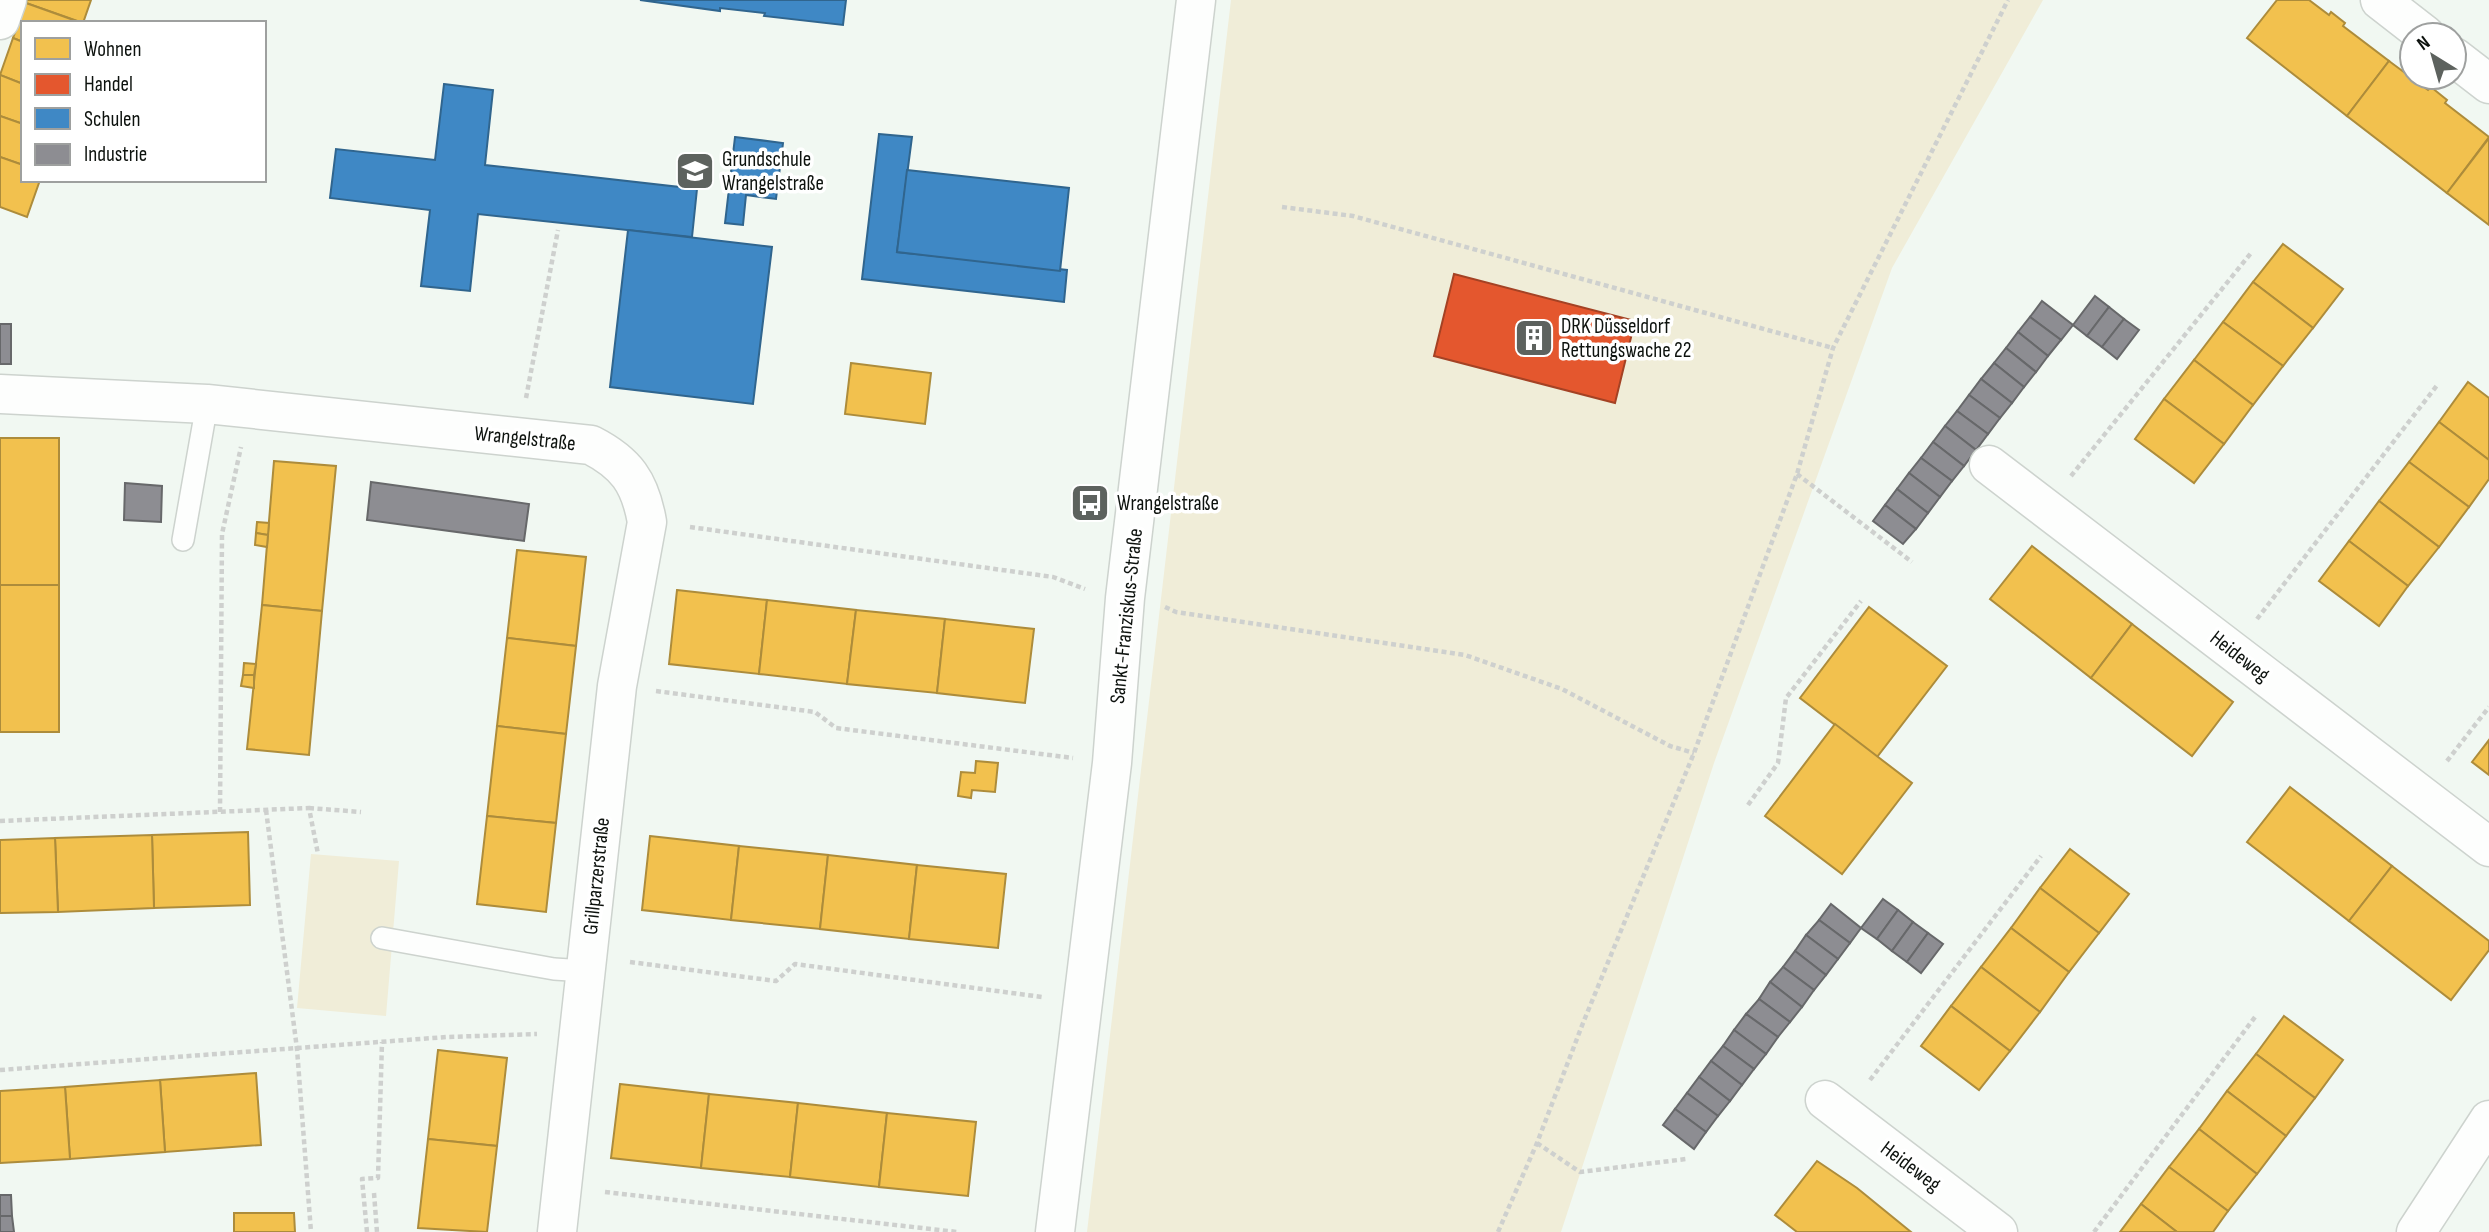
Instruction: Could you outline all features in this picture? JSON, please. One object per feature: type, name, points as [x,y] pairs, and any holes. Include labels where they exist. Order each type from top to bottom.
[{"type":"street","points":[[0,20],[7,0]]},
{"type":"street","name":"Sankt-Franziskus-Straße","points":[[1055,1232],[1112,763],[1125,598],[1196,0]]},
{"type":"street","points":[[2380,0],[2407,21]]},
{"type":"street","points":[[2468,68],[2489,84]]},
{"type":"street","name":"Wrangelstraße","points":[[0,394],[206,404],[591,445],[617,458],[633,478],[644,502],[647,522]]},
{"type":"street","name":"Heideweg","points":[[1989,465],[2489,848]]},
{"type":"street","name":"Grillparzerstraße","points":[[557,1232],[617,686],[647,522]]},
{"type":"street","name":"Heideweg","points":[[1834,1107],[1998,1232]]},
{"type":"street","points":[[2416,1232],[2489,1120]]},
{"type":"lane","points":[[183,540],[206,404]]},
{"type":"lane","points":[[382,938],[527,964],[586,964]]},
{"type":"path","points":[[1498,1232],[1537,1143],[1583,1023],[1694,753],[1797,474],[1833,348],[2008,0]]},
{"type":"path","points":[[1282,206],[1353,216],[1833,348]]},
{"type":"path","points":[[518,437],[558,230]]},
{"type":"path","points":[[2046,507],[2251,253]]},
{"type":"path","points":[[2233,650],[2438,384]]},
{"type":"path","points":[[220,812],[222,534],[249,409]]},
{"type":"path","points":[[1797,474],[1912,562]]},
{"type":"path","points":[[647,522],[1054,577],[1092,591],[1158,604],[1176,612],[1465,655],[1562,690],[1670,746],[1694,753]]},
{"type":"path","points":[[1748,805],[1778,763],[1786,698],[1861,601]]},
{"type":"path","points":[[617,686],[815,712],[836,728],[1112,763]]},
{"type":"path","points":[[2421,795],[2489,707]]},
{"type":"path","points":[[0,821],[309,808],[361,813]]},
{"type":"path","points":[[309,808],[318,854]]},
{"type":"path","points":[[266,810],[297,1049],[312,1232]]},
{"type":"path","points":[[1834,1107],[2041,856]]},
{"type":"path","points":[[586,964],[776,981],[795,964],[1083,1002]]},
{"type":"path","points":[[2094,1232],[2255,1017]]},
{"type":"path","points":[[0,1070],[516,1034],[578,1037]]},
{"type":"path","points":[[367,1232],[362,1179],[378,1178],[383,1042]]},
{"type":"path","points":[[1537,1143],[1580,1172],[1686,1159]]},
{"type":"path","points":[[562,1187],[957,1232]]},
{"type":"path","points":[[373,1193],[377,1232]]},
{"type":"shaded area","points":[[1231,0],[2043,0],[1892,268],[1714,763],[1561,1232],[1087,1232]]},
{"type":"shaded area","points":[[311,854],[399,861],[386,1016],[297,1008]]},
{"type":"building: Wohnen","points":[[27,0],[91,0],[84,21],[26,3]]},
{"type":"building: Wohnen","points":[[2277,0],[2309,0],[2329,15],[2331,12],[2345,23],[2343,26],[2389,61],[2347,116],[2247,38]]},
{"type":"building: Wohnen","points":[[26,3],[76,21],[21,21],[21,41],[13,38]]},
{"type":"building: Wohnen","points":[[13,38],[21,41],[21,83],[0,75]]},
{"type":"building: Wohnen","points":[[2389,61],[2398,68],[2398,91],[2436,91],[2447,100],[2445,103],[2489,137],[2447,193],[2347,116]]},
{"type":"building: Wohnen","points":[[0,75],[21,83],[21,123],[0,116]]},
{"type":"building: Wohnen","points":[[0,116],[21,123],[21,164],[0,157]]},
{"type":"building: Wohnen","points":[[2489,138],[2489,225],[2447,193]]},
{"type":"building: Wohnen","points":[[0,157],[21,164],[21,182],[39,182],[27,217],[0,207]]},
{"type":"building: Wohnen","points":[[2283,244],[2343,289],[2313,328],[2253,282]]},
{"type":"building: Wohnen","points":[[2253,282],[2313,328],[2283,366],[2223,322]]},
{"type":"building: Wohnen","points":[[2223,322],[2283,366],[2253,405],[2194,360]]},
{"type":"building: Wohnen","points":[[2194,360],[2253,405],[2224,444],[2164,399]]},
{"type":"building: Wohnen","points":[[851,363],[931,373],[925,424],[845,414]]},
{"type":"building: Wohnen","points":[[2468,382],[2489,398],[2489,460],[2439,422]]},
{"type":"building: Wohnen","points":[[2164,399],[2224,444],[2194,483],[2135,439]]},
{"type":"building: Wohnen","points":[[2439,422],[2489,460],[2489,479],[2469,507],[2409,462]]},
{"type":"building: Wohnen","points":[[0,438],[59,438],[59,585],[0,585]]},
{"type":"building: Wohnen","points":[[274,461],[336,466],[322,611],[262,605]]},
{"type":"building: Wohnen","points":[[2409,462],[2469,507],[2439,547],[2379,501]]},
{"type":"building: Wohnen","points":[[2379,501],[2439,547],[2408,586],[2349,541]]},
{"type":"building: Wohnen","points":[[257,522],[269,523],[268,535],[256,533]]},
{"type":"building: Wohnen","points":[[256,533],[268,535],[267,547],[255,545]]},
{"type":"building: Wohnen","points":[[2349,541],[2408,586],[2379,626],[2319,581]]},
{"type":"building: Wohnen","points":[[2032,546],[2132,624],[2091,678],[1990,599]]},
{"type":"building: Wohnen","points":[[517,550],[586,557],[576,646],[507,638]]},
{"type":"building: Wohnen","points":[[0,585],[59,585],[59,732],[0,732]]},
{"type":"building: Wohnen","points":[[677,590],[767,600],[759,674],[669,664]]},
{"type":"building: Wohnen","points":[[767,600],[856,610],[847,684],[759,674]]},
{"type":"building: Wohnen","points":[[262,605],[322,611],[309,755],[247,749]]},
{"type":"building: Wohnen","points":[[1869,607],[1947,666],[1877,757],[1800,698]]},
{"type":"building: Wohnen","points":[[856,610],[945,619],[937,693],[847,684]]},
{"type":"building: Wohnen","points":[[945,619],[1034,629],[1025,703],[937,693]]},
{"type":"building: Wohnen","points":[[2132,624],[2233,702],[2192,756],[2091,678]]},
{"type":"building: Wohnen","points":[[507,638],[576,646],[566,734],[497,726]]},
{"type":"building: Wohnen","points":[[244,663],[256,664],[254,675],[243,675]]},
{"type":"building: Wohnen","points":[[243,675],[254,675],[254,688],[241,686]]},
{"type":"building: Wohnen","points":[[1835,724],[1912,783],[1842,874],[1765,816]]},
{"type":"building: Wohnen","points":[[497,726],[566,734],[556,823],[487,816]]},
{"type":"building: Wohnen","points":[[2489,740],[2489,775],[2472,762]]},
{"type":"building: Wohnen","points":[[976,761],[998,763],[995,792],[972,790],[971,798],[958,796],[961,772],[975,773]]},
{"type":"building: Wohnen","points":[[2290,787],[2392,866],[2349,921],[2247,842]]},
{"type":"building: Wohnen","points":[[487,816],[556,823],[546,912],[477,904]]},
{"type":"building: Wohnen","points":[[248,832],[250,905],[154,908],[152,835]]},
{"type":"building: Wohnen","points":[[152,835],[154,908],[58,912],[55,838]]},
{"type":"building: Wohnen","points":[[650,836],[739,846],[731,920],[642,910]]},
{"type":"building: Wohnen","points":[[55,838],[58,912],[0,913],[0,840]]},
{"type":"building: Wohnen","points":[[739,846],[828,855],[820,929],[731,920]]},
{"type":"building: Wohnen","points":[[2070,849],[2129,894],[2099,933],[2040,888]]},
{"type":"building: Wohnen","points":[[828,855],[917,865],[909,939],[820,929]]},
{"type":"building: Wohnen","points":[[917,865],[1006,874],[998,948],[909,939]]},
{"type":"building: Wohnen","points":[[2392,866],[2489,941],[2489,950],[2451,1000],[2349,921]]},
{"type":"building: Wohnen","points":[[2040,888],[2099,933],[2069,972],[2011,928]]},
{"type":"building: Wohnen","points":[[2011,928],[2069,972],[2040,1012],[1981,967]]},
{"type":"building: Wohnen","points":[[1981,967],[2040,1012],[2010,1051],[1951,1006]]},
{"type":"building: Wohnen","points":[[1951,1006],[2010,1051],[1979,1090],[1921,1046]]},
{"type":"building: Wohnen","points":[[2284,1016],[2343,1060],[2315,1098],[2256,1054]]},
{"type":"building: Wohnen","points":[[438,1050],[507,1058],[497,1146],[428,1139]]},
{"type":"building: Wohnen","points":[[2256,1054],[2315,1098],[2286,1136],[2227,1091]]},
{"type":"building: Wohnen","points":[[256,1073],[261,1145],[165,1152],[160,1080]]},
{"type":"building: Wohnen","points":[[160,1080],[165,1152],[70,1159],[65,1087]]},
{"type":"building: Wohnen","points":[[620,1084],[709,1094],[701,1168],[611,1158]]},
{"type":"building: Wohnen","points":[[65,1087],[70,1159],[0,1163],[0,1091]]},
{"type":"building: Wohnen","points":[[2227,1091],[2286,1136],[2257,1174],[2199,1129]]},
{"type":"building: Wohnen","points":[[709,1094],[798,1103],[790,1177],[701,1168]]},
{"type":"building: Wohnen","points":[[798,1103],[887,1113],[879,1187],[790,1177]]},
{"type":"building: Wohnen","points":[[887,1113],[976,1122],[968,1196],[879,1187]]},
{"type":"building: Wohnen","points":[[2199,1129],[2257,1174],[2228,1211],[2169,1167]]},
{"type":"building: Wohnen","points":[[428,1139],[497,1146],[487,1232],[418,1228]]},
{"type":"building: Wohnen","points":[[1817,1161],[1857,1188],[1911,1232],[1797,1232],[1775,1215]]},
{"type":"building: Wohnen","points":[[2169,1167],[2228,1211],[2213,1232],[2177,1232],[2141,1204]]},
{"type":"building: Wohnen","points":[[2141,1204],[2177,1232],[2120,1232]]},
{"type":"building: Wohnen","points":[[234,1213],[294,1213],[295,1232],[234,1232]]},
{"type":"building: Handel","name":"DRK Düsseldorf Rettungswache 22","points":[[1454,274],[1635,321],[1615,403],[1434,356]]},
{"type":"building: Schulen","points":[[640,0],[846,0],[843,25],[764,16],[765,13],[720,8],[720,11]]},
{"type":"building: Schulen","points":[[444,84],[493,90],[485,165],[697,189],[692,237],[478,214],[470,291],[421,286],[430,210],[330,198],[336,149],[435,160]]},
{"type":"building: Schulen","points":[[879,134],[912,137],[897,252],[1067,270],[1064,302],[862,279]]},
{"type":"building: Schulen","points":[[735,137],[783,143],[776,199],[746,195],[743,225],[725,223]]},
{"type":"building: Schulen","points":[[907,170],[1069,188],[1060,271],[897,252]]},
{"type":"building: Schulen","points":[[628,230],[772,247],[753,404],[610,387]]},
{"type":"building: Industrie","points":[[2095,296],[2109,307],[2087,336],[2073,325]]},
{"type":"building: Industrie","points":[[2042,301],[2073,325],[2061,340],[2030,317]]},
{"type":"building: Industrie","points":[[2109,307],[2124,319],[2102,347],[2087,336]]},
{"type":"building: Industrie","points":[[2030,317],[2061,340],[2048,356],[2018,332]]},
{"type":"building: Industrie","points":[[2124,319],[2139,330],[2117,359],[2102,347]]},
{"type":"building: Industrie","points":[[0,324],[11,324],[11,364],[0,364]]},
{"type":"building: Industrie","points":[[2018,332],[2048,356],[2036,372],[2006,348]]},
{"type":"building: Industrie","points":[[2006,348],[2036,372],[2024,387],[1994,363]]},
{"type":"building: Industrie","points":[[1994,363],[2024,387],[2012,403],[1981,379]]},
{"type":"building: Industrie","points":[[1981,379],[2012,403],[2000,418],[1969,395]]},
{"type":"building: Industrie","points":[[1969,395],[2000,418],[1988,434],[1957,411]]},
{"type":"building: Industrie","points":[[1957,411],[1988,434],[1976,450],[1945,426]]},
{"type":"building: Industrie","points":[[1945,426],[1976,450],[1964,466],[1933,442]]},
{"type":"building: Industrie","points":[[1933,442],[1964,466],[1952,481],[1921,458]]},
{"type":"building: Industrie","points":[[1921,458],[1952,481],[1940,497],[1909,473]]},
{"type":"building: Industrie","points":[[1909,473],[1940,497],[1928,513],[1897,489]]},
{"type":"building: Industrie","points":[[371,482],[529,504],[524,541],[367,520]]},
{"type":"building: Industrie","points":[[125,483],[162,486],[161,522],[124,520]]},
{"type":"building: Industrie","points":[[1897,489],[1928,513],[1916,529],[1885,505]]},
{"type":"building: Industrie","points":[[1885,505],[1916,529],[1903,544],[1873,521]]},
{"type":"building: Industrie","points":[[1883,899],[1898,910],[1877,939],[1861,928]]},
{"type":"building: Industrie","points":[[1831,904],[1861,928],[1850,943],[1819,920]]},
{"type":"building: Industrie","points":[[1898,910],[1913,922],[1892,951],[1877,939]]},
{"type":"building: Industrie","points":[[1819,920],[1850,943],[1838,959],[1806,935]]},
{"type":"building: Industrie","points":[[1913,922],[1928,933],[1907,962],[1892,951]]},
{"type":"building: Industrie","points":[[1928,933],[1943,944],[1921,973],[1907,962]]},
{"type":"building: Industrie","points":[[1806,935],[1838,959],[1826,975],[1795,951]]},
{"type":"building: Industrie","points":[[1795,951],[1826,975],[1814,990],[1783,967]]},
{"type":"building: Industrie","points":[[1783,967],[1814,990],[1802,1007],[1770,982]]},
{"type":"building: Industrie","points":[[1770,982],[1802,1007],[1790,1022],[1759,999]]},
{"type":"building: Industrie","points":[[1759,999],[1790,1022],[1778,1037],[1746,1014]]},
{"type":"building: Industrie","points":[[1746,1014],[1778,1037],[1766,1054],[1734,1030]]},
{"type":"building: Industrie","points":[[1734,1030],[1766,1054],[1754,1069],[1723,1046]]},
{"type":"building: Industrie","points":[[1723,1046],[1754,1069],[1742,1085],[1711,1061]]},
{"type":"building: Industrie","points":[[1711,1061],[1742,1085],[1730,1101],[1699,1077]]},
{"type":"building: Industrie","points":[[1699,1077],[1730,1101],[1718,1116],[1687,1093]]},
{"type":"building: Industrie","points":[[1687,1093],[1718,1116],[1706,1132],[1675,1109]]},
{"type":"building: Industrie","points":[[1675,1109],[1706,1132],[1694,1149],[1663,1125]]},
{"type":"building: Industrie","points":[[0,1195],[11,1195],[12,1216],[0,1216]]},
{"type":"building: Industrie","points":[[0,1216],[12,1216],[14,1232],[0,1232]]},
{"type":"place","name":"Grundschule Wrangelstraße","points":[[695,171]]},
{"type":"place","name":"DRK Düsseldorf Rettungswache 22","points":[[1534,338]]},
{"type":"place","name":"Wrangelstraße","points":[[1090,503]]}]
